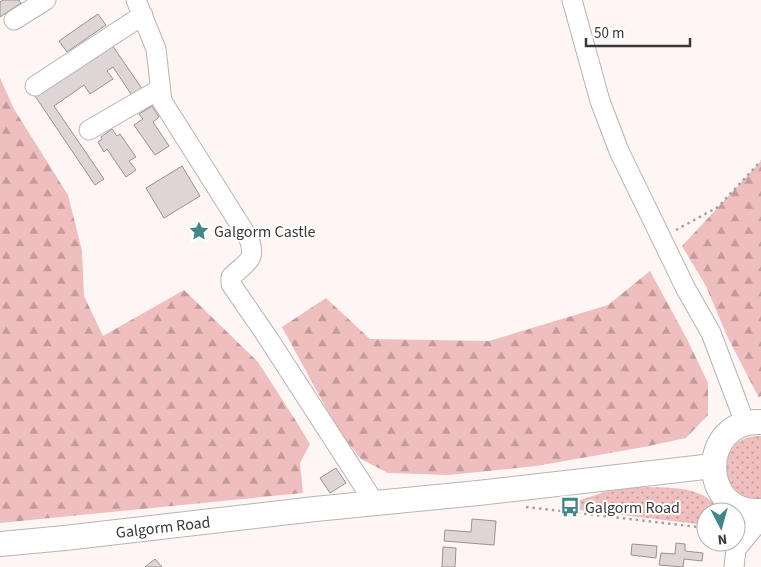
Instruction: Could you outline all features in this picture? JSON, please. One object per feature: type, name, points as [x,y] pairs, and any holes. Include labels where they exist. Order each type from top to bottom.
[{"type":"main road","points":[[727,502],[715,480],[713,466],[716,452],[722,439],[733,429],[753,422]]},
{"type":"main road","name":"Galgorm Road","points":[[0,544],[713,466]]},
{"type":"main road","points":[[746,509],[761,511]]},
{"type":"street","points":[[14,20],[46,0]]},
{"type":"street","points":[[572,0],[600,102],[619,151],[753,422]]},
{"type":"street","points":[[35,86],[140,7],[156,49],[162,101],[249,239],[253,250],[250,260],[231,277],[231,284],[374,502]]},
{"type":"street","points":[[90,130],[160,89]]},
{"type":"street","points":[[735,553],[761,519]]},
{"type":"path","points":[[661,238],[718,207],[761,161]]},
{"type":"path","points":[[520,506],[696,527]]},
{"type":"green space","points":[[0,78],[14,109],[68,195],[82,251],[84,296],[103,336],[184,290],[258,362],[310,444],[300,463],[303,493],[0,523]]},
{"type":"green space","points":[[761,161],[761,396],[759,398],[727,336],[706,286],[682,246]]},
{"type":"green space","points":[[650,271],[687,339],[708,383],[708,415],[686,438],[536,466],[449,475],[388,473],[361,459],[338,430],[282,327],[326,298],[370,339],[489,341],[608,305]]},
{"type":"green space","points":[[761,436],[761,504],[738,498],[725,477],[731,449],[739,441]]},
{"type":"green space","points":[[632,487],[674,488],[696,492],[712,502],[696,502],[696,524],[579,510],[577,501],[608,491]]},
{"type":"building","points":[[3,0],[19,0],[21,3],[0,17],[0,2]]},
{"type":"building","points":[[98,14],[106,25],[67,52],[59,41]]},
{"type":"building","points":[[112,45],[145,93],[135,100],[113,67],[107,71],[113,79],[90,94],[84,85],[54,106],[104,179],[95,185],[35,96]]},
{"type":"building","points":[[152,106],[159,117],[153,122],[169,146],[155,155],[134,125],[143,119],[139,114]]},
{"type":"building","points":[[112,129],[117,136],[120,134],[136,157],[129,161],[136,170],[126,177],[107,149],[104,152],[98,142],[102,139],[101,137]]},
{"type":"building","points":[[182,166],[200,196],[164,218],[146,188]]},
{"type":"building","points":[[336,468],[346,483],[330,493],[320,478]]},
{"type":"building","points":[[472,519],[496,521],[494,545],[444,541],[445,530],[471,532]]},
{"type":"building","points":[[676,543],[685,544],[685,551],[703,553],[702,561],[684,559],[683,567],[659,565],[661,553],[675,554]]},
{"type":"building","points":[[632,544],[657,546],[656,558],[631,555]]},
{"type":"building","points":[[443,547],[456,548],[455,567],[442,567]]},
{"type":"building","points":[[155,559],[162,567],[145,567]]},
{"type":"place","name":"Galgorm Castle","points":[[199,231]]},
{"type":"place","name":"Galgorm Road","points":[[570,507]]}]
